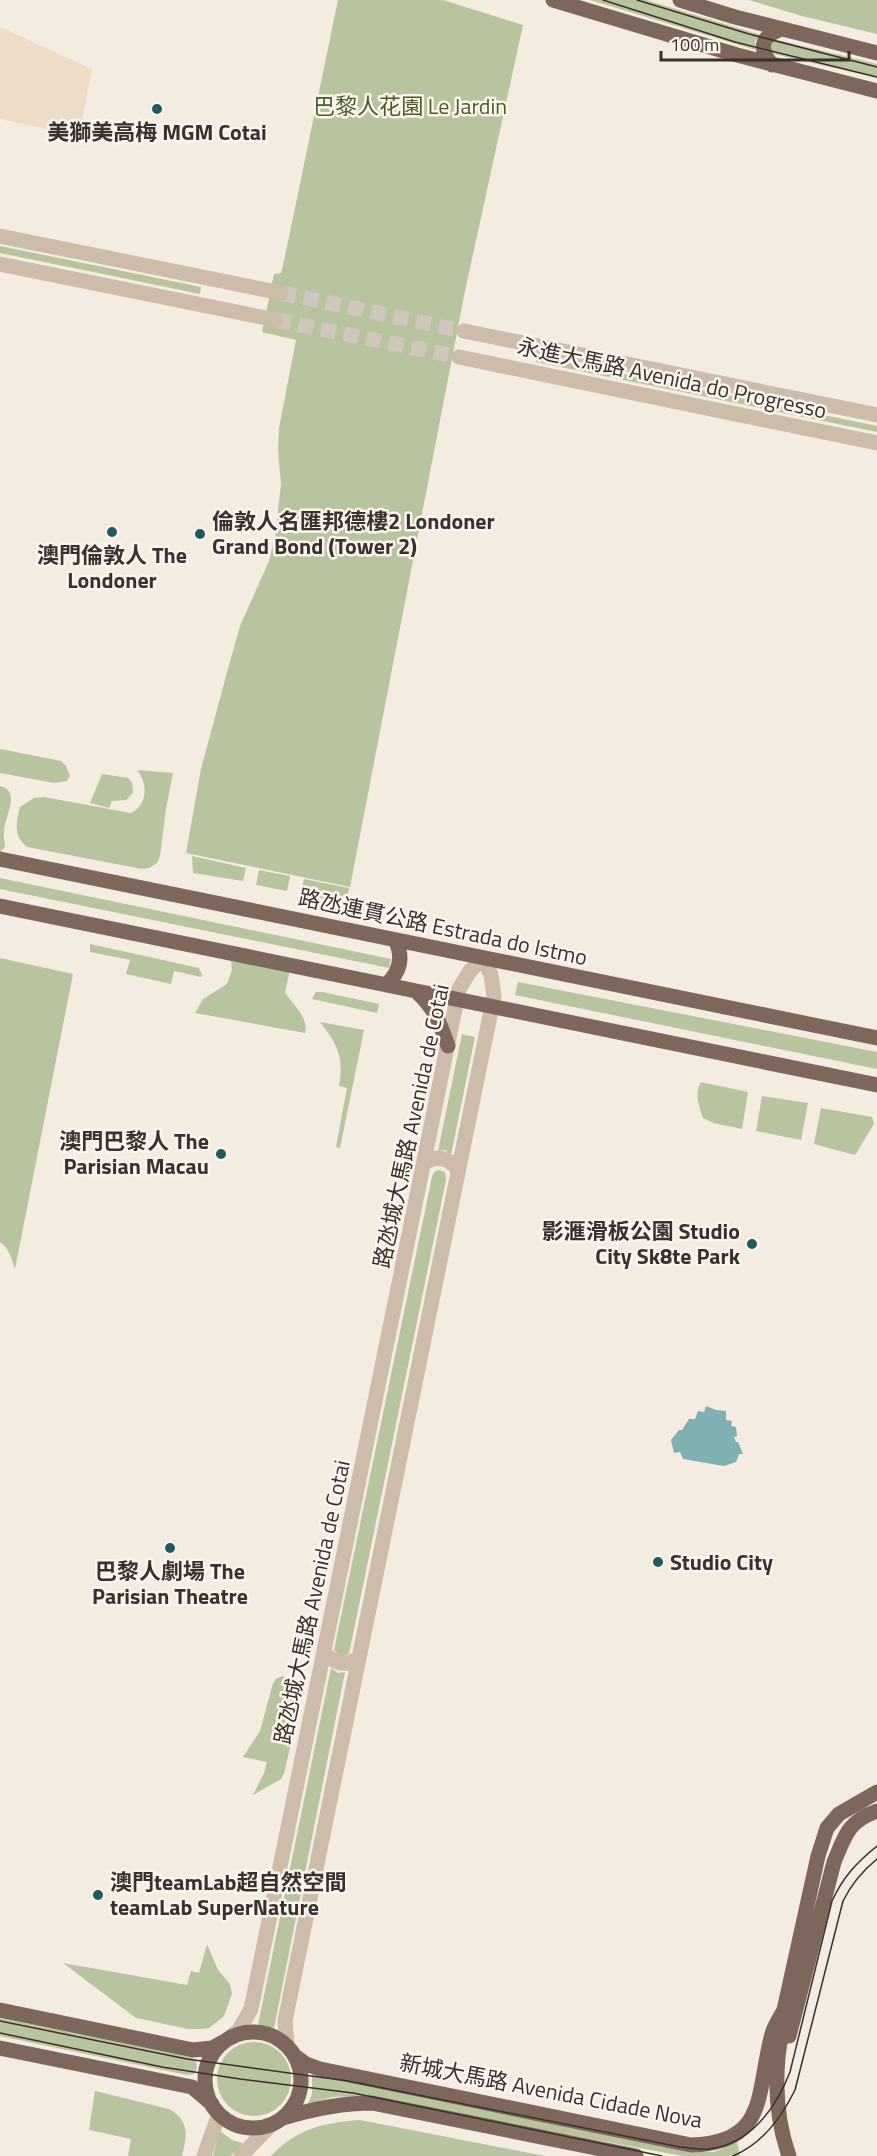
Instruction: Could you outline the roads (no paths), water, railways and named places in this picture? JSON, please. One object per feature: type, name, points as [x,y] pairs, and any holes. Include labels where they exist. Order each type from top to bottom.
[{"type":"main road","points":[[553,0],[772,64],[877,91]]},
{"type":"main road","points":[[680,0],[877,53]]},
{"type":"main road","points":[[772,64],[764,56],[763,43],[770,33],[782,29]]},
{"type":"main road","name":"路氹連貫公路 Estrada do Istmo","points":[[0,859],[877,1038]]},
{"type":"main road","points":[[0,906],[877,1085]]},
{"type":"main road","points":[[386,985],[399,969],[399,948],[395,940]]},
{"type":"main road","points":[[417,991],[431,1005],[441,1024],[448,1046]]},
{"type":"main road","points":[[789,2156],[780,2126],[778,2056],[783,2033],[784,2010],[818,1856],[827,1828],[839,1814],[877,1792]]},
{"type":"main road","points":[[778,2056],[786,2048],[834,1862],[845,1835],[856,1820],[877,1811]]},
{"type":"main road","points":[[0,2010],[193,2050],[212,2048],[244,2033],[259,2032],[274,2037],[291,2051],[300,2068],[300,2089],[292,2108],[278,2121],[258,2128],[244,2127],[231,2122],[192,2087],[0,2048]]},
{"type":"main road","name":"新城大馬路 Avenida Cidade Nova","points":[[291,2051],[306,2064],[320,2069],[680,2142],[705,2144],[729,2139],[741,2132],[750,2122],[756,2109],[772,2031],[784,2010]]},
{"type":"main road","points":[[215,2109],[207,2091],[208,2063],[215,2051],[227,2040]]},
{"type":"main road","name":"新城大馬路 Avenida Cidade Nova","points":[[278,2121],[328,2106],[372,2103],[636,2156]]},
{"type":"street","points":[[0,236],[280,293]]},
{"type":"street","points":[[0,264],[276,320]]},
{"type":"street","name":"永進大馬路 Avenida do Progresso","points":[[464,331],[877,415]]},
{"type":"street","name":"永進大馬路 Avenida do Progresso","points":[[459,357],[877,443]]},
{"type":"street","points":[[291,2051],[285,2021],[492,1007],[493,984],[488,965],[483,958]]},
{"type":"street","name":"路氹城大馬路 Avenida de Cotai","points":[[227,2040],[239,2030],[252,2009],[459,989],[470,971],[483,958]]},
{"type":"street","points":[[424,1163],[433,1158],[445,1159],[454,1164],[458,1170]]},
{"type":"street","points":[[324,1652],[331,1659],[342,1663],[349,1663],[359,1658]]},
{"type":"street","points":[[204,2156],[215,2109]]},
{"type":"street","points":[[242,2156],[278,2121]]},
{"type":"water","points":[[706,1406],[726,1411],[726,1420],[732,1421],[731,1426],[736,1427],[737,1436],[734,1437],[743,1454],[739,1454],[736,1462],[724,1466],[683,1459],[680,1452],[674,1453],[671,1440],[679,1430],[682,1430],[689,1419],[695,1419],[698,1411],[704,1412]]},
{"type":"tunnel","points":[[281,293],[464,331]]},
{"type":"tunnel","points":[[276,320],[459,357]]},
{"type":"tram line","points":[[603,0],[735,42],[877,77]]},
{"type":"tram line","points":[[637,0],[749,34],[877,67]]},
{"type":"tram line","points":[[0,2021],[187,2059],[348,2081],[680,2147],[705,2149],[723,2146],[737,2140],[760,2123],[777,2099],[790,2072],[832,1901],[851,1870],[877,1846]]},
{"type":"tram line","points":[[733,2156],[744,2151],[770,2129],[795,2090],[843,1901],[858,1878],[877,1859]]},
{"type":"tram line","points":[[0,2033],[162,2067],[353,2093],[662,2156]]},
{"type":"place","name":"美獅美高梅 MGM Cotai","points":[[157,109]]},
{"type":"place","name":"澳門倫敦人 The Londoner","points":[[112,532]]},
{"type":"place","name":"倫敦人名匯邦德樓2 Londoner Grand Bond (Tower 2)","points":[[200,534]]},
{"type":"place","name":"澳門巴黎人 The Parisian Macau","points":[[221,1154]]},
{"type":"place","name":"影滙滑板公園 Studio City Sk8te Park","points":[[752,1244]]},
{"type":"place","name":"巴黎人劇場 The Parisian Theatre","points":[[170,1548]]},
{"type":"place","name":"Studio City","points":[[658,1562]]},
{"type":"place","name":"澳門teamLab超自然空間 teamLab SuperNature","points":[[98,1895]]},
{"type":"park label","name":"巴黎人花園 Le Jardin","points":[[410,106]]}]
